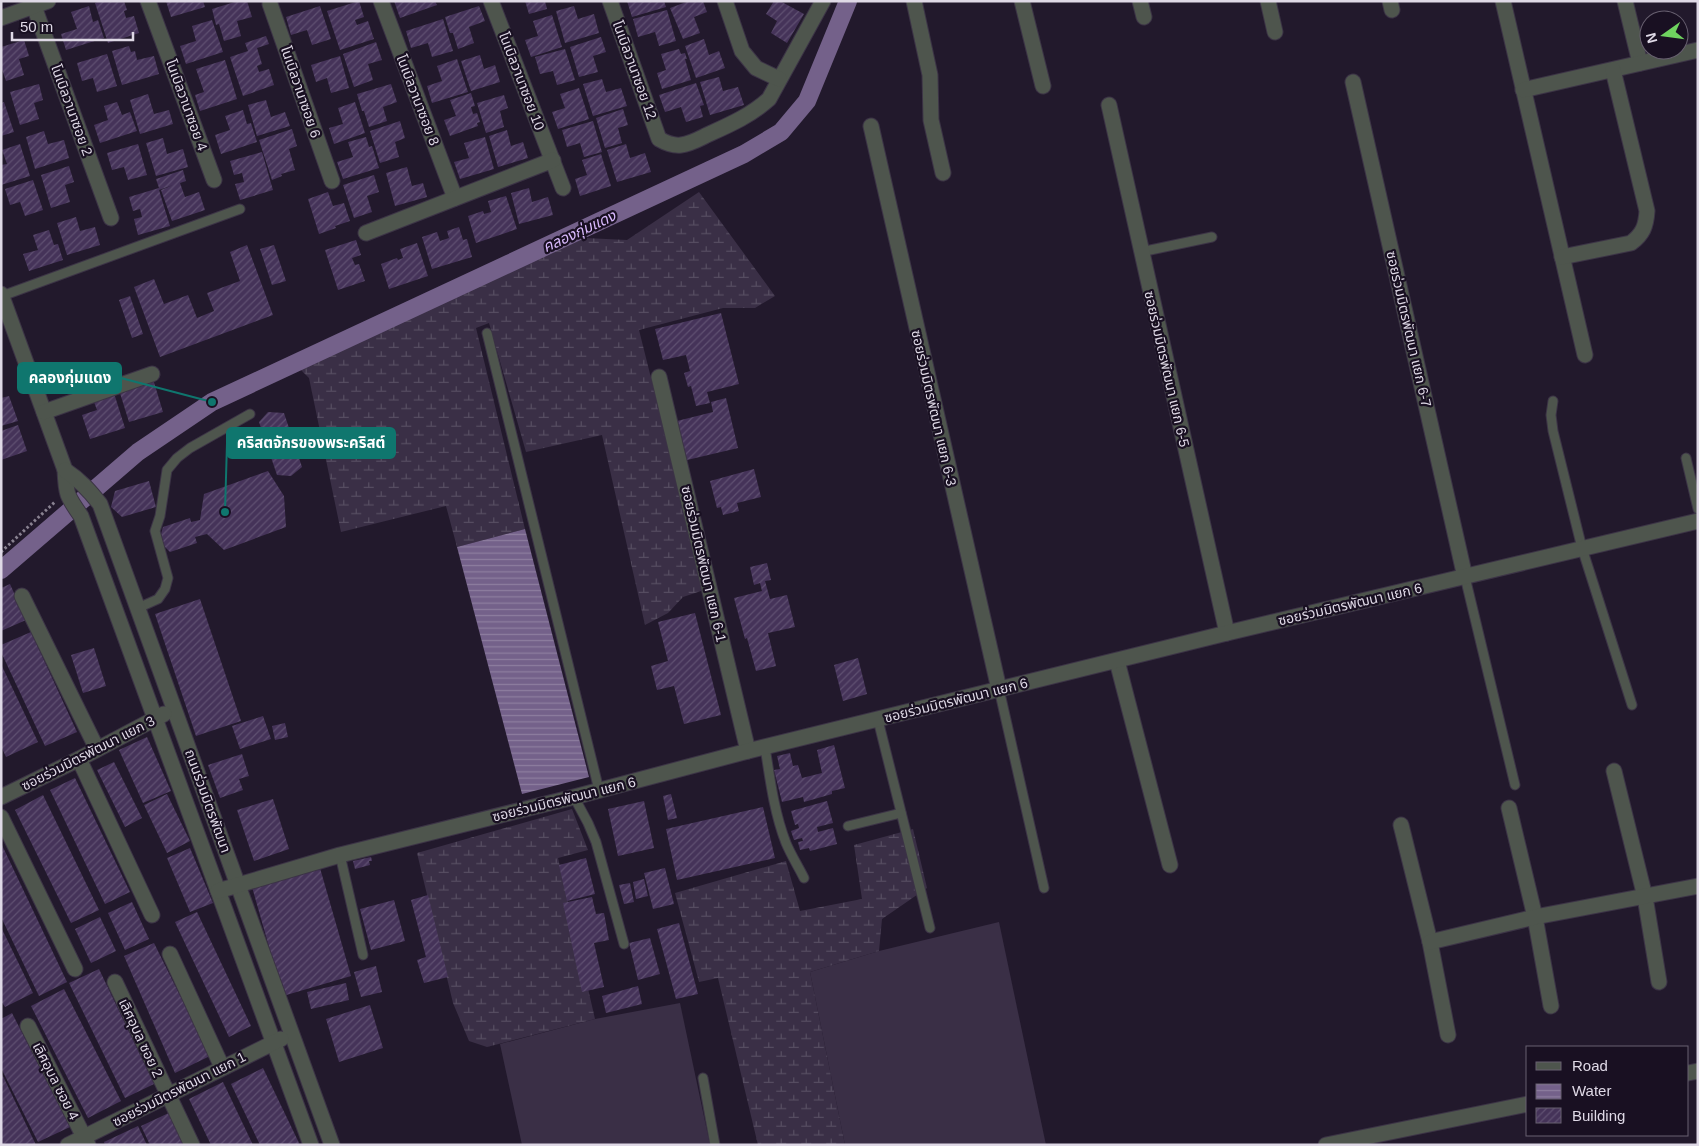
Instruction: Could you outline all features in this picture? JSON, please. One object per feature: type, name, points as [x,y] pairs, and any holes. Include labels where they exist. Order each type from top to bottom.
[{"type":"street","name":"โนเบิลวานาซอย 4","points":[[148,1],[214,180]]},
{"type":"street","name":"โนเบิลวานาซอย 8","points":[[381,1],[456,198]]},
{"type":"street","name":"โนเบิลวานาซอย 10","points":[[491,1],[563,188]]},
{"type":"street","name":"โนเบิลวานาซอย 12","points":[[610,1],[659,139],[667,144],[681,145],[692,142],[740,120],[757,110],[769,99],[779,79]]},
{"type":"street","points":[[724,1],[742,51],[756,68],[779,79],[823,1]]},
{"type":"street","points":[[914,1],[930,75],[931,120],[943,173]]},
{"type":"street","points":[[1022,1],[1043,86]]},
{"type":"street","points":[[1140,1],[1144,16]]},
{"type":"street","points":[[1268,1],[1274,32]]},
{"type":"street","points":[[1503,1],[1585,355]]},
{"type":"street","points":[[1625,1],[1638,57]]},
{"type":"street","name":"โนเบิลวานาซอย 6","points":[[272,2],[332,181]]},
{"type":"street","points":[[1,18],[38,3]]},
{"type":"street","name":"โนเบิลวานาซอย 2","points":[[38,3],[111,218]]},
{"type":"street","points":[[1523,90],[1613,70],[1638,57],[1698,50]]},
{"type":"street","points":[[1562,258],[1631,242],[1639,237],[1644,230],[1647,211],[1613,70]]},
{"type":"street","name":"ซอยร่วมมิตรพัฒนา แยก 6-7","points":[[1353,82],[1465,577]]},
{"type":"street","name":"ซอยร่วมมิตรพัฒนา แยก 6-5","points":[[1109,105],[1226,633]]},
{"type":"street","name":"ซอยร่วมมิตรพัฒนา แยก 6-3","points":[[871,126],[999,689]]},
{"type":"street","points":[[366,234],[553,160]]},
{"type":"street","points":[[2,295],[65,470],[67,495]]},
{"type":"street","points":[[44,412],[152,374]]},
{"type":"street","name":"ซอยร่วมมิตรพัฒนา แยก 6-1","points":[[659,378],[748,751]]},
{"type":"street","name":"ถนนร่วมมิตรพัฒนา","points":[[65,470],[86,486],[100,504],[332,1145]]},
{"type":"street","name":"ถนนร่วมมิตรพัฒนา","points":[[67,495],[81,516],[311,1145]]},
{"type":"street","name":"ซอยร่วมมิตรพัฒนา แยก 6","points":[[218,891],[340,854],[574,797],[748,751],[1226,633],[1698,521]]},
{"type":"street","points":[[22,596],[97,749]]},
{"type":"street","points":[[1117,661],[1170,865]]},
{"type":"street","name":"ซอยร่วมมิตรพัฒนา แยก 3","points":[[2,795],[79,759],[156,718],[175,710]]},
{"type":"street","points":[[79,759],[152,915]]},
{"type":"street","points":[[1614,771],[1645,897],[1659,982]]},
{"type":"street","points":[[1509,808],[1535,917],[1551,1006]]},
{"type":"street","points":[[1,817],[75,969]]},
{"type":"street","points":[[1401,825],[1430,942],[1448,1035]]},
{"type":"street","points":[[1430,942],[1535,917],[1698,886]]},
{"type":"street","points":[[170,954],[222,1067]]},
{"type":"street","name":"เลิศอุบล ซอย 2","points":[[115,982],[192,1145]]},
{"type":"street","name":"เลิศอุบล ซอย 4","points":[[28,1026],[86,1141]]},
{"type":"street","name":"ซอยร่วมมิตรพัฒนา แยก 1","points":[[68,1145],[86,1141],[168,1095],[292,1034]]},
{"type":"street","points":[[1326,1145],[1399,1137],[1526,1105]]},
{"type":"lane","points":[[2,295],[240,209]]},
{"type":"lane","points":[[1141,252],[1212,237]]},
{"type":"lane","points":[[487,333],[599,790]]},
{"type":"lane","points":[[1553,401],[1551,415],[1553,431],[1582,548],[1632,705]]},
{"type":"lane","points":[[138,608],[158,599],[165,589],[168,578],[155,531],[160,516],[167,470],[177,458],[190,448],[250,414]]},
{"type":"lane","points":[[1686,458],[1698,509]]},
{"type":"lane","points":[[1465,577],[1515,785]]},
{"type":"lane","points":[[999,689],[1044,888]]},
{"type":"lane","points":[[878,720],[930,928]]},
{"type":"lane","points":[[765,747],[770,786],[778,818],[786,843],[804,878]]},
{"type":"lane","points":[[574,797],[596,842],[624,944]]},
{"type":"lane","points":[[848,826],[901,813]]},
{"type":"lane","points":[[340,854],[363,955]]},
{"type":"lane","points":[[703,1078],[716,1145]]},
{"type":"path","points":[[1,552],[67,495]]},
{"type":"green space","points":[[699,192],[775,296],[755,308],[723,308],[639,330],[704,590],[683,597],[668,613],[645,625],[602,435],[526,452],[489,323],[476,328],[525,529],[457,547],[446,506],[341,532],[309,378],[298,367],[585,238],[627,240]]},
{"type":"green space","points":[[572,809],[588,850],[558,858],[595,1019],[487,1047],[469,1041],[453,1003],[417,853]]},
{"type":"green space","points":[[913,829],[927,888],[882,919],[879,951],[810,972],[845,1145],[758,1145],[718,978],[699,982],[675,893],[786,861],[800,911],[862,899],[854,845]]},
{"type":"green space","points":[[999,922],[1046,1145],[845,1145],[810,972],[879,951]]},
{"type":"green space","points":[[680,1003],[710,1145],[522,1145],[500,1044],[595,1019]]},
{"type":"water","points":[[525,529],[589,777],[522,794],[457,547]]},
{"type":"building","points":[[100,1],[124,1],[127,10],[124,11],[126,18],[134,16],[139,33],[108,43],[95,3]]},
{"type":"building","points":[[166,1],[203,1],[205,7],[171,17]]},
{"type":"building","points":[[238,1],[247,1],[252,17],[237,21],[241,36],[224,41],[219,24],[216,25],[212,9]]},
{"type":"building","points":[[359,1],[364,17],[355,20],[357,25],[368,21],[374,39],[340,50],[327,11]]},
{"type":"building","points":[[394,1],[435,1],[437,5],[400,18]]},
{"type":"building","points":[[525,1],[545,1],[547,9],[529,14]]},
{"type":"building","points":[[627,1],[664,1],[666,7],[632,17]]},
{"type":"building","points":[[689,1],[703,1],[707,12],[694,17],[700,33],[683,39],[670,8]]},
{"type":"building","points":[[774,1],[780,1],[804,14],[787,43],[771,33],[777,21],[766,14]]},
{"type":"building","points":[[89,6],[93,22],[98,20],[104,38],[66,50],[61,34],[77,29],[71,12]]},
{"type":"building","points":[[320,6],[331,39],[312,45],[307,30],[291,35],[286,17]]},
{"type":"building","points":[[479,6],[485,21],[469,27],[474,43],[458,49],[445,17]]},
{"type":"building","points":[[574,6],[578,19],[594,14],[599,33],[565,43],[556,11]]},
{"type":"building","points":[[667,10],[676,41],[659,46],[655,32],[638,37],[633,19]]},
{"type":"building","points":[[552,15],[562,47],[531,57],[525,40],[538,36],[533,21]]},
{"type":"building","points":[[443,19],[453,51],[432,57],[428,43],[411,48],[406,31]]},
{"type":"building","points":[[212,20],[223,52],[186,64],[180,46],[196,41],[192,26]]},
{"type":"building","points":[[266,36],[269,44],[257,48],[262,64],[257,66],[259,72],[269,69],[274,85],[243,96],[230,57],[248,51],[245,43]]},
{"type":"building","points":[[601,37],[606,52],[593,56],[598,72],[579,77],[570,47]]},
{"type":"building","points":[[704,39],[709,55],[719,51],[725,68],[696,78],[685,46]]},
{"type":"building","points":[[24,40],[29,56],[19,59],[24,75],[6,81],[1,67],[1,47]]},
{"type":"building","points":[[376,42],[382,60],[368,64],[373,80],[354,87],[343,54]]},
{"type":"building","points":[[129,46],[131,52],[135,51],[137,60],[154,56],[159,74],[122,85],[112,51]]},
{"type":"building","points":[[565,49],[575,80],[557,85],[553,71],[540,74],[535,57]]},
{"type":"building","points":[[679,49],[681,54],[685,53],[691,80],[662,89],[657,73],[666,70],[661,54]]},
{"type":"building","points":[[107,54],[117,86],[97,92],[93,78],[82,81],[77,63]]},
{"type":"building","points":[[480,55],[484,69],[495,65],[500,82],[471,91],[461,61]]},
{"type":"building","points":[[340,56],[349,88],[331,93],[327,78],[316,82],[311,65]]},
{"type":"building","points":[[457,59],[468,92],[432,103],[427,86],[442,81],[437,66]]},
{"type":"building","points":[[225,60],[237,99],[200,111],[195,95],[204,92],[196,69]]},
{"type":"building","points":[[719,77],[723,91],[738,87],[744,105],[710,115],[700,82]]},
{"type":"building","points":[[602,79],[606,92],[621,88],[627,106],[593,116],[583,84]]},
{"type":"building","points":[[696,83],[704,105],[700,106],[703,117],[686,122],[681,107],[665,112],[659,95]]},
{"type":"building","points":[[39,84],[43,100],[34,103],[39,119],[20,125],[10,92]]},
{"type":"building","points":[[391,84],[397,102],[383,107],[387,121],[369,127],[357,94]]},
{"type":"building","points":[[579,88],[589,119],[558,129],[552,112],[565,108],[560,94]]},
{"type":"building","points":[[471,93],[475,106],[471,107],[473,114],[477,113],[480,122],[477,123],[478,126],[450,136],[444,120],[456,116],[450,100]]},
{"type":"building","points":[[148,94],[154,114],[169,110],[173,124],[140,134],[130,100]]},
{"type":"building","points":[[504,95],[508,108],[500,111],[504,127],[486,133],[477,103]]},
{"type":"building","points":[[266,100],[271,117],[285,112],[290,126],[257,136],[248,105]]},
{"type":"building","points":[[4,102],[14,132],[1,136],[1,103]]},
{"type":"building","points":[[117,102],[122,115],[130,112],[137,131],[100,143],[94,125],[108,120],[104,106]]},
{"type":"building","points":[[355,102],[365,133],[334,144],[329,128],[343,124],[338,108]]},
{"type":"building","points":[[623,109],[628,125],[618,128],[622,143],[605,148],[596,118]]},
{"type":"building","points":[[243,110],[247,124],[251,123],[257,142],[221,154],[215,135],[230,130],[225,116]]},
{"type":"building","points":[[400,121],[405,138],[395,142],[399,157],[380,163],[370,131]]},
{"type":"building","points":[[593,121],[602,152],[584,157],[580,143],[567,147],[562,130]]},
{"type":"building","points":[[292,129],[297,146],[289,149],[295,170],[281,174],[282,176],[272,180],[259,140]]},
{"type":"building","points":[[507,130],[511,146],[523,142],[528,158],[498,167],[489,136]]},
{"type":"building","points":[[44,131],[48,144],[64,140],[69,158],[35,169],[26,137]]},
{"type":"building","points":[[366,137],[369,147],[372,146],[379,168],[343,179],[337,162],[353,157],[348,142]]},
{"type":"building","points":[[485,137],[494,169],[460,179],[454,162],[469,158],[464,143]]},
{"type":"building","points":[[163,138],[167,154],[183,149],[188,167],[156,176],[146,143]]},
{"type":"building","points":[[20,144],[30,176],[1,185],[1,165],[7,164],[2,150]]},
{"type":"building","points":[[138,144],[147,175],[128,180],[124,167],[112,170],[107,153]]},
{"type":"building","points":[[626,144],[630,158],[645,153],[651,172],[617,182],[607,150]]},
{"type":"building","points":[[262,152],[273,190],[240,200],[235,184],[244,182],[242,173],[234,175],[230,161]]},
{"type":"building","points":[[601,154],[611,186],[580,196],[575,179],[587,175],[582,160]]},
{"type":"building","points":[[69,166],[74,182],[65,185],[70,202],[51,208],[41,175]]},
{"type":"building","points":[[407,167],[412,186],[423,183],[427,197],[395,206],[386,173]]},
{"type":"building","points":[[183,170],[186,181],[180,183],[185,197],[199,192],[205,210],[172,221],[161,190],[173,185],[159,190],[170,226],[138,235],[134,219],[142,217],[140,209],[133,211],[129,197],[159,188],[156,179]]},
{"type":"building","points":[[374,175],[379,192],[367,196],[372,212],[354,218],[343,185]]},
{"type":"building","points":[[33,180],[43,210],[25,216],[20,202],[10,205],[5,189]]},
{"type":"building","points":[[529,188],[532,202],[548,197],[553,215],[519,224],[511,193]]},
{"type":"building","points":[[328,192],[333,206],[344,203],[350,221],[319,234],[308,199]]},
{"type":"building","points":[[506,196],[517,229],[476,243],[468,216],[483,211],[484,214],[491,212],[488,201]]},
{"type":"building","points":[[76,217],[80,231],[95,227],[100,245],[67,255],[57,223]]},
{"type":"building","points":[[459,227],[463,240],[467,239],[472,257],[432,269],[422,237],[437,232],[440,241],[449,238],[447,231]]},
{"type":"building","points":[[49,230],[54,245],[58,244],[63,260],[29,271],[23,254],[38,250],[33,235]]},
{"type":"building","points":[[356,240],[361,255],[352,258],[355,265],[359,264],[365,281],[338,290],[325,250]]},
{"type":"building","points":[[417,243],[428,276],[389,289],[381,264],[397,258],[398,260],[403,258],[400,249]]},
{"type":"building","points":[[247,245],[273,315],[160,357],[134,287],[154,279],[164,304],[188,295],[197,318],[214,311],[207,293],[240,281],[230,252]]},
{"type":"building","points":[[274,245],[286,281],[272,285],[260,249]]},
{"type":"building","points":[[130,296],[143,334],[132,338],[119,300]]},
{"type":"building","points":[[721,313],[739,384],[707,392],[710,403],[696,406],[691,386],[688,387],[684,373],[690,371],[686,355],[663,360],[655,329]]},
{"type":"building","points":[[153,379],[163,412],[129,422],[119,390]]},
{"type":"building","points":[[113,390],[125,428],[90,439],[82,415],[97,410],[92,397]]},
{"type":"building","points":[[9,396],[18,421],[1,426],[1,398]]},
{"type":"building","points":[[726,398],[738,448],[687,460],[677,421],[713,412],[711,402]]},
{"type":"building","points":[[268,412],[284,413],[302,467],[291,476],[277,475],[259,422]]},
{"type":"building","points":[[18,425],[27,451],[1,460],[1,431]]},
{"type":"building","points":[[754,469],[761,497],[737,503],[739,511],[723,515],[721,507],[717,508],[710,481]]},
{"type":"building","points":[[268,471],[284,496],[286,527],[224,550],[207,534],[195,537],[197,543],[170,552],[159,541],[163,527],[190,518],[191,522],[200,520],[204,494]]},
{"type":"building","points":[[149,481],[156,507],[122,517],[111,507],[115,491]]},
{"type":"building","points":[[767,563],[771,580],[765,581],[770,599],[787,595],[795,627],[768,633],[776,666],[756,671],[734,598],[762,591],[760,583],[754,585],[750,567]]},
{"type":"building","points":[[10,584],[26,620],[1,631],[1,588]]},
{"type":"building","points":[[200,599],[241,721],[196,736],[155,614]]},
{"type":"building","points":[[695,613],[721,715],[684,724],[674,686],[657,690],[651,666],[668,661],[658,622]]},
{"type":"building","points":[[31,632],[77,732],[45,746],[1,652],[1,645]]},
{"type":"building","points":[[94,648],[106,686],[83,693],[71,655]]},
{"type":"building","points":[[858,658],[867,694],[843,701],[834,665]]},
{"type":"building","points":[[1,664],[38,742],[6,757],[1,746]]},
{"type":"building","points":[[263,716],[271,739],[240,749],[232,726]]},
{"type":"building","points":[[285,723],[288,737],[275,740],[272,726]]},
{"type":"building","points":[[147,737],[171,791],[143,803],[119,750]]},
{"type":"building","points":[[834,745],[845,788],[804,802],[803,797],[782,802],[774,770],[780,769],[777,756],[790,753],[793,766],[798,765],[802,778],[822,773],[817,750]]},
{"type":"building","points":[[242,754],[249,776],[239,779],[243,790],[220,798],[208,765]]},
{"type":"building","points":[[114,762],[142,818],[125,827],[97,770]]},
{"type":"building","points":[[75,778],[130,892],[105,904],[50,790]]},
{"type":"building","points":[[167,794],[190,841],[167,853],[144,805]]},
{"type":"building","points":[[671,794],[677,818],[668,820],[663,796]]},
{"type":"building","points":[[43,795],[99,910],[71,923],[15,810]]},
{"type":"building","points":[[273,799],[289,849],[254,861],[237,810]]},
{"type":"building","points":[[644,801],[654,848],[618,856],[608,809]]},
{"type":"building","points":[[827,801],[833,823],[817,827],[818,832],[833,828],[837,844],[810,851],[809,848],[800,850],[798,842],[803,841],[802,838],[794,840],[791,831],[799,828],[798,824],[795,825],[791,811]]},
{"type":"building","points":[[763,807],[775,858],[677,880],[666,829]]},
{"type":"building","points":[[1,843],[67,982],[39,996],[1,917]]},
{"type":"building","points":[[190,848],[213,903],[190,912],[167,858]]},
{"type":"building","points":[[371,857],[370,865],[355,869],[353,861]]},
{"type":"building","points":[[586,858],[595,894],[567,901],[559,865]]},
{"type":"building","points":[[320,868],[351,976],[283,996],[252,887]]},
{"type":"building","points":[[665,868],[674,904],[653,909],[644,873]]},
{"type":"building","points":[[644,879],[648,896],[636,899],[633,882]]},
{"type":"building","points":[[630,883],[634,902],[624,904],[619,885]]},
{"type":"building","points":[[428,895],[448,977],[424,983],[417,960],[426,957],[411,900]]},
{"type":"building","points":[[592,897],[596,914],[604,913],[609,940],[594,943],[604,987],[582,992],[563,903]]},
{"type":"building","points":[[394,900],[405,941],[371,950],[360,909]]},
{"type":"building","points":[[132,902],[149,939],[125,950],[108,913]]},
{"type":"building","points":[[197,912],[251,1026],[229,1037],[175,922]]},
{"type":"building","points":[[100,917],[116,951],[91,963],[75,929]]},
{"type":"building","points":[[679,923],[698,994],[676,999],[657,929]]},
{"type":"building","points":[[1,927],[33,993],[5,1007],[1,1001]]},
{"type":"building","points":[[650,938],[660,974],[638,980],[629,943]]},
{"type":"building","points":[[154,943],[210,1056],[175,1073],[124,956]]},
{"type":"building","points":[[376,966],[382,992],[361,997],[354,972]]},
{"type":"building","points":[[99,969],[154,1084],[125,1098],[69,983]]},
{"type":"building","points":[[346,983],[349,1000],[311,1009],[307,992]]},
{"type":"building","points":[[638,986],[642,1004],[606,1013],[602,996]]},
{"type":"building","points":[[64,989],[121,1101],[88,1118],[31,1006]]},
{"type":"building","points":[[370,1005],[383,1048],[339,1062],[326,1019]]},
{"type":"building","points":[[12,1013],[70,1127],[38,1142],[1,1068],[1,1019]]},
{"type":"building","points":[[263,1068],[300,1145],[260,1145],[231,1084]]},
{"type":"building","points":[[1,1072],[36,1145],[1,1145]]},
{"type":"building","points":[[223,1082],[253,1145],[211,1145],[189,1099]]},
{"type":"building","points":[[173,1111],[190,1145],[150,1145],[141,1126]]},
{"type":"building","points":[[138,1126],[147,1145],[105,1145],[104,1142]]},
{"type":"waterway","name":"คลองกุ่มแดง","points":[[1,570],[138,452],[212,402],[744,154],[781,132],[807,101],[848,1]]},
{"type":"place","name":"คลองกุ่มแดง","points":[[212,402]]},
{"type":"place","name":"คริสตจักรของพระคริสต์","points":[[225,512]]}]
